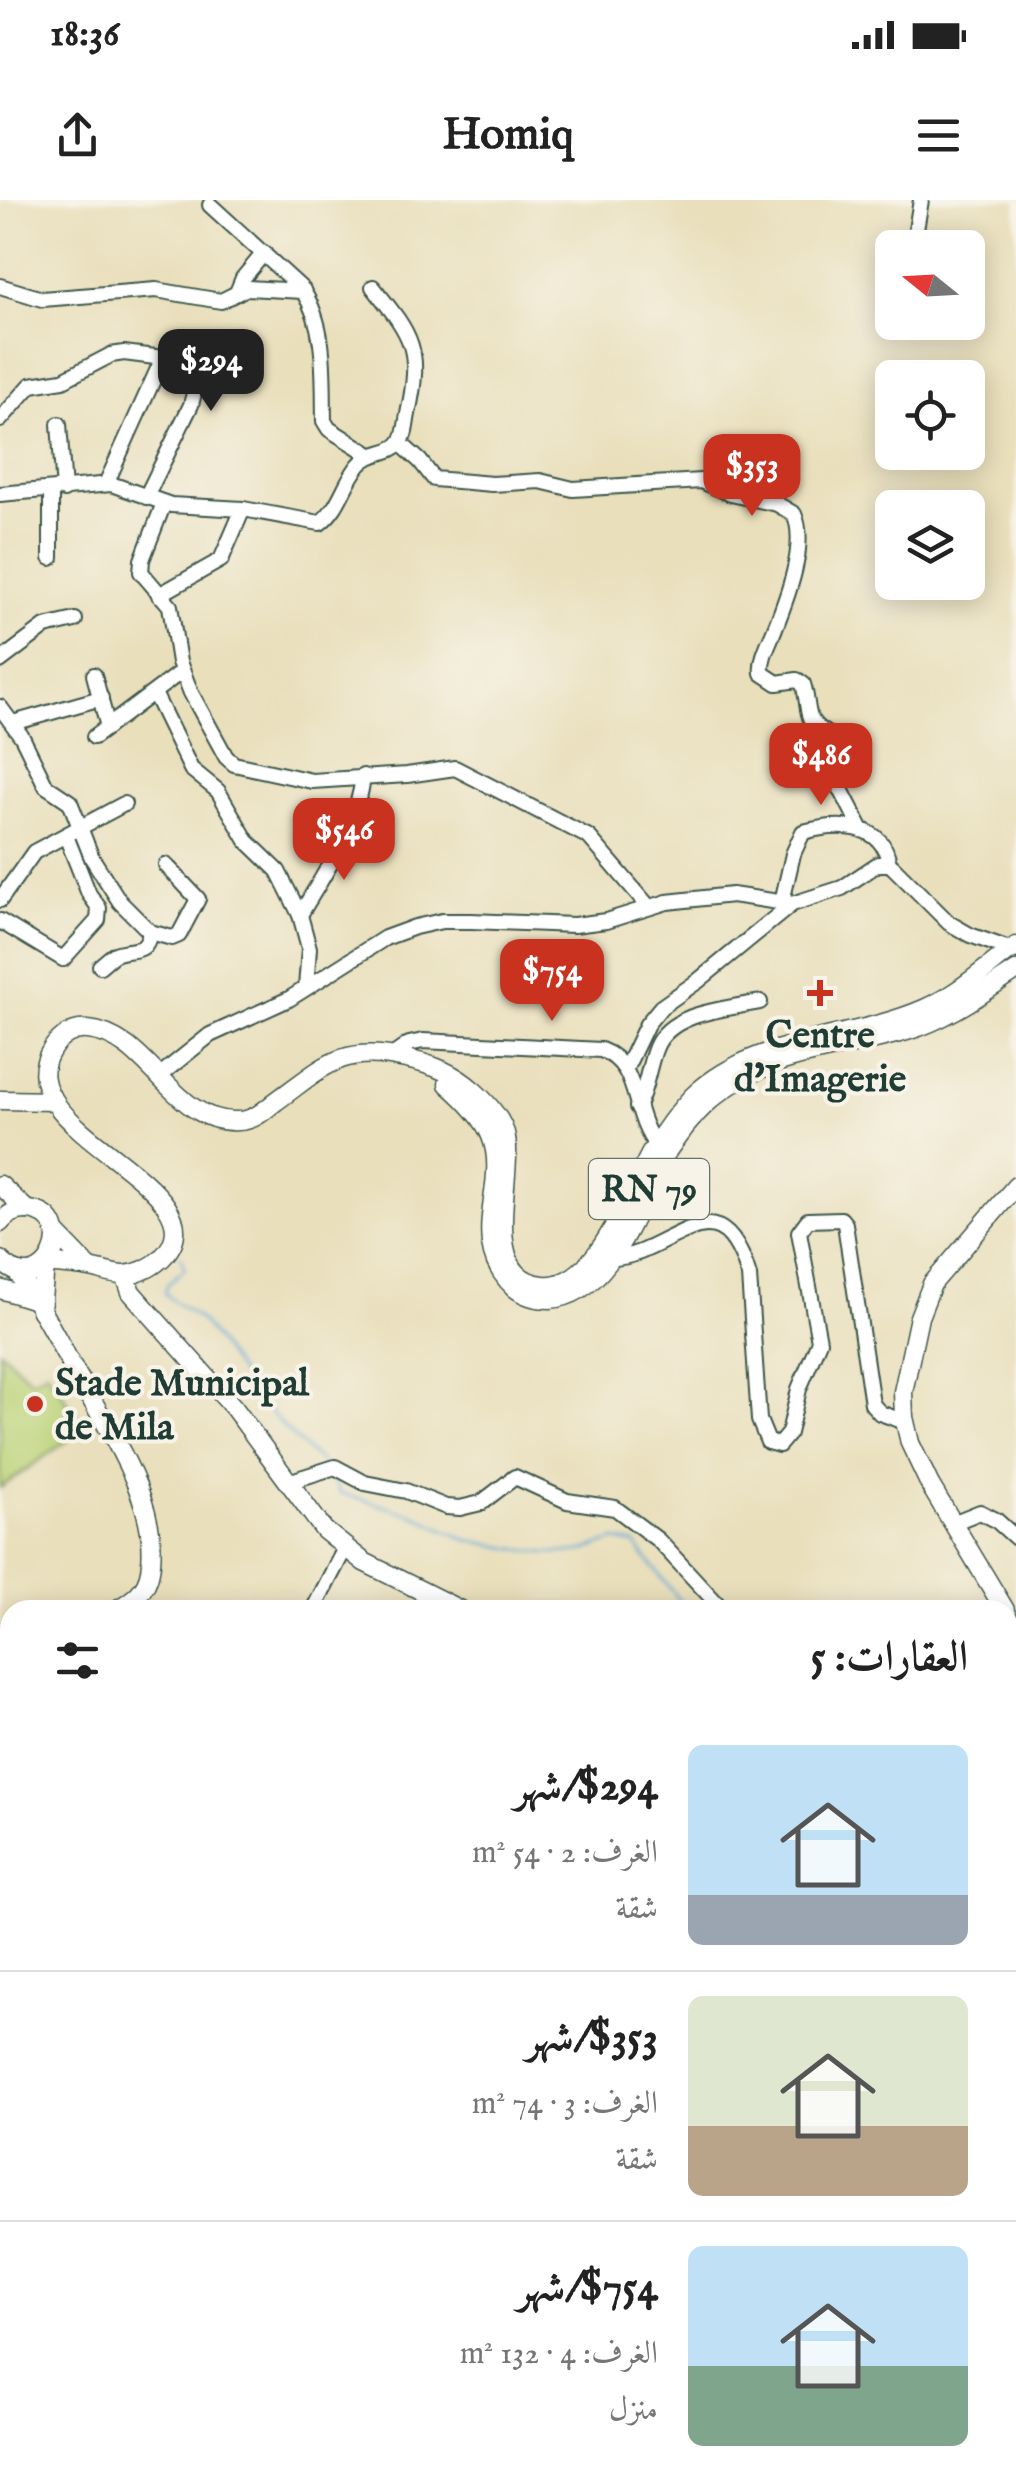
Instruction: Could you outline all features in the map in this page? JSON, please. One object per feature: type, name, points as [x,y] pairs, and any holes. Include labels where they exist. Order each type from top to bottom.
[{"type":"main road","name":"RN 79","points":[[56,1101],[45,1075],[48,1055],[68,1034],[82,1029],[110,1036],[200,1112],[232,1122],[248,1120],[262,1112],[325,1066],[348,1055],[373,1052],[448,1070],[490,1107],[506,1137],[508,1163],[502,1215],[505,1243],[515,1268],[540,1285],[556,1284],[571,1278],[603,1245],[656,1145],[691,1098],[714,1079],[781,1048],[922,1010],[948,998],[1014,949]]},
{"type":"main road","name":"RN 79","points":[[430,1066],[465,1099],[491,1135],[495,1163],[490,1239],[502,1272],[515,1288],[540,1299],[556,1298],[580,1286],[611,1258],[635,1220],[667,1152],[707,1103],[733,1083],[794,1056],[910,1030],[948,1016],[1016,972]]},
{"type":"main road","points":[[0,1100],[56,1101],[86,1136],[159,1195],[174,1218],[169,1249],[160,1260],[125,1275],[90,1267],[46,1265],[31,1272],[4,1264]]},
{"type":"main road","points":[[0,1185],[7,1214],[44,1216],[90,1267]]},
{"type":"main road","points":[[1012,1600],[960,1519],[930,1485],[910,1443],[903,1392],[919,1316],[932,1284],[1016,1186]]},
{"type":"main road","points":[[1000,1600],[919,1434],[913,1410],[916,1373],[940,1292],[1016,1201]]},
{"type":"main road","points":[[37,1305],[46,1265],[54,1254],[55,1232]]},
{"type":"main road","points":[[4,1264],[37,1305],[135,1482],[150,1532],[151,1558],[146,1583],[133,1600]]},
{"type":"main road","points":[[125,1275],[131,1292],[234,1408],[314,1518],[344,1550],[441,1600]]},
{"type":"main road","points":[[0,1289],[37,1305]]},
{"type":"street","points":[[916,230],[921,200]]},
{"type":"street","points":[[210,205],[303,291],[319,336],[326,425],[369,454]]},
{"type":"street","points":[[238,290],[242,278],[264,253]]},
{"type":"street","points":[[0,286],[42,300],[156,290],[220,301],[238,290],[303,291]]},
{"type":"street","points":[[373,286],[399,318],[414,346],[414,388],[400,444]]},
{"type":"street","points":[[0,420],[7,402],[31,385],[63,380],[111,355],[124,352],[163,358],[192,372],[195,389],[191,405],[146,497]]},
{"type":"street","points":[[106,484],[163,358]]},
{"type":"street","points":[[51,558],[59,424]]},
{"type":"street","points":[[0,494],[106,484],[164,503],[243,509],[310,524],[320,522],[337,506],[350,476],[369,454],[400,444]]},
{"type":"street","points":[[400,444],[434,479],[492,484],[540,481],[573,489],[701,481],[731,494],[756,497],[794,514],[798,524],[794,571],[764,656],[762,673],[778,683],[798,680],[803,684],[810,721],[827,734],[833,774],[862,830]]},
{"type":"street","points":[[164,503],[141,565],[142,578],[170,606],[182,671],[222,752],[234,764],[312,781],[407,775],[444,767],[461,770],[589,837],[649,907]]},
{"type":"street","points":[[159,595],[221,560],[243,509]]},
{"type":"street","points":[[0,662],[45,626],[74,620]]},
{"type":"street","points":[[94,737],[182,671]]},
{"type":"street","points":[[94,675],[108,727]]},
{"type":"street","points":[[154,693],[191,768],[218,790],[247,841],[278,870],[300,915],[309,948],[306,988]]},
{"type":"street","points":[[12,723],[100,698]]},
{"type":"street","points":[[0,706],[46,786],[70,802],[107,884],[150,932],[172,938],[179,935],[197,905],[196,894],[166,865]]},
{"type":"street","points":[[300,915],[354,810],[362,776]]},
{"type":"street","points":[[0,900],[34,852],[81,829],[106,810],[124,804]]},
{"type":"street","points":[[626,1068],[647,1024],[661,1007],[698,981],[787,903],[793,854],[803,832],[862,830],[880,837],[888,851],[889,864],[950,923],[970,935],[1014,949]]},
{"type":"street","points":[[0,921],[63,958],[98,920],[99,908],[89,894],[66,836]]},
{"type":"street","points":[[159,1076],[210,1036],[306,988],[385,938],[415,927],[471,920],[574,925],[606,922],[688,898],[732,896],[787,903],[842,888],[878,864],[889,864]]},
{"type":"street","points":[[100,966],[116,954],[142,950],[148,944],[150,932]]},
{"type":"street","points":[[637,1108],[654,1050],[668,1030],[706,1014],[760,1002]]},
{"type":"street","points":[[392,1056],[409,1044],[422,1041],[582,1047],[610,1053],[626,1068],[644,1127],[656,1145]]},
{"type":"street","points":[[611,1258],[632,1257],[698,1225],[714,1226],[726,1234],[743,1256],[749,1276],[759,1420],[768,1442],[779,1445],[789,1434],[798,1390],[819,1341],[800,1232],[808,1220],[841,1219],[846,1224],[872,1404],[880,1414],[905,1422]]},
{"type":"street","points":[[288,1482],[335,1467],[364,1483],[460,1508],[480,1503],[510,1478],[521,1477],[554,1496],[604,1504],[626,1513],[658,1540],[714,1600]]},
{"type":"street","points":[[960,1519],[980,1512],[1016,1538]]},
{"type":"street","points":[[317,1600],[344,1550]]},
{"type":"green space","name":"Stade Municipal de Mila","points":[[0,1350],[31,1380],[47,1371],[85,1428],[0,1488]]},
{"type":"waterway","points":[[180,1256],[185,1268],[167,1285],[165,1293],[201,1321],[273,1416],[322,1463]]},
{"type":"waterway","points":[[329,1474],[340,1493],[414,1515],[467,1540],[547,1553],[579,1552],[616,1540],[635,1544],[679,1600]]},
{"type":"place","name":"Centre d'Imagerie","points":[[820,993]]},
{"type":"place","name":"Stade Municipal de Mila","points":[[35,1404]]}]
